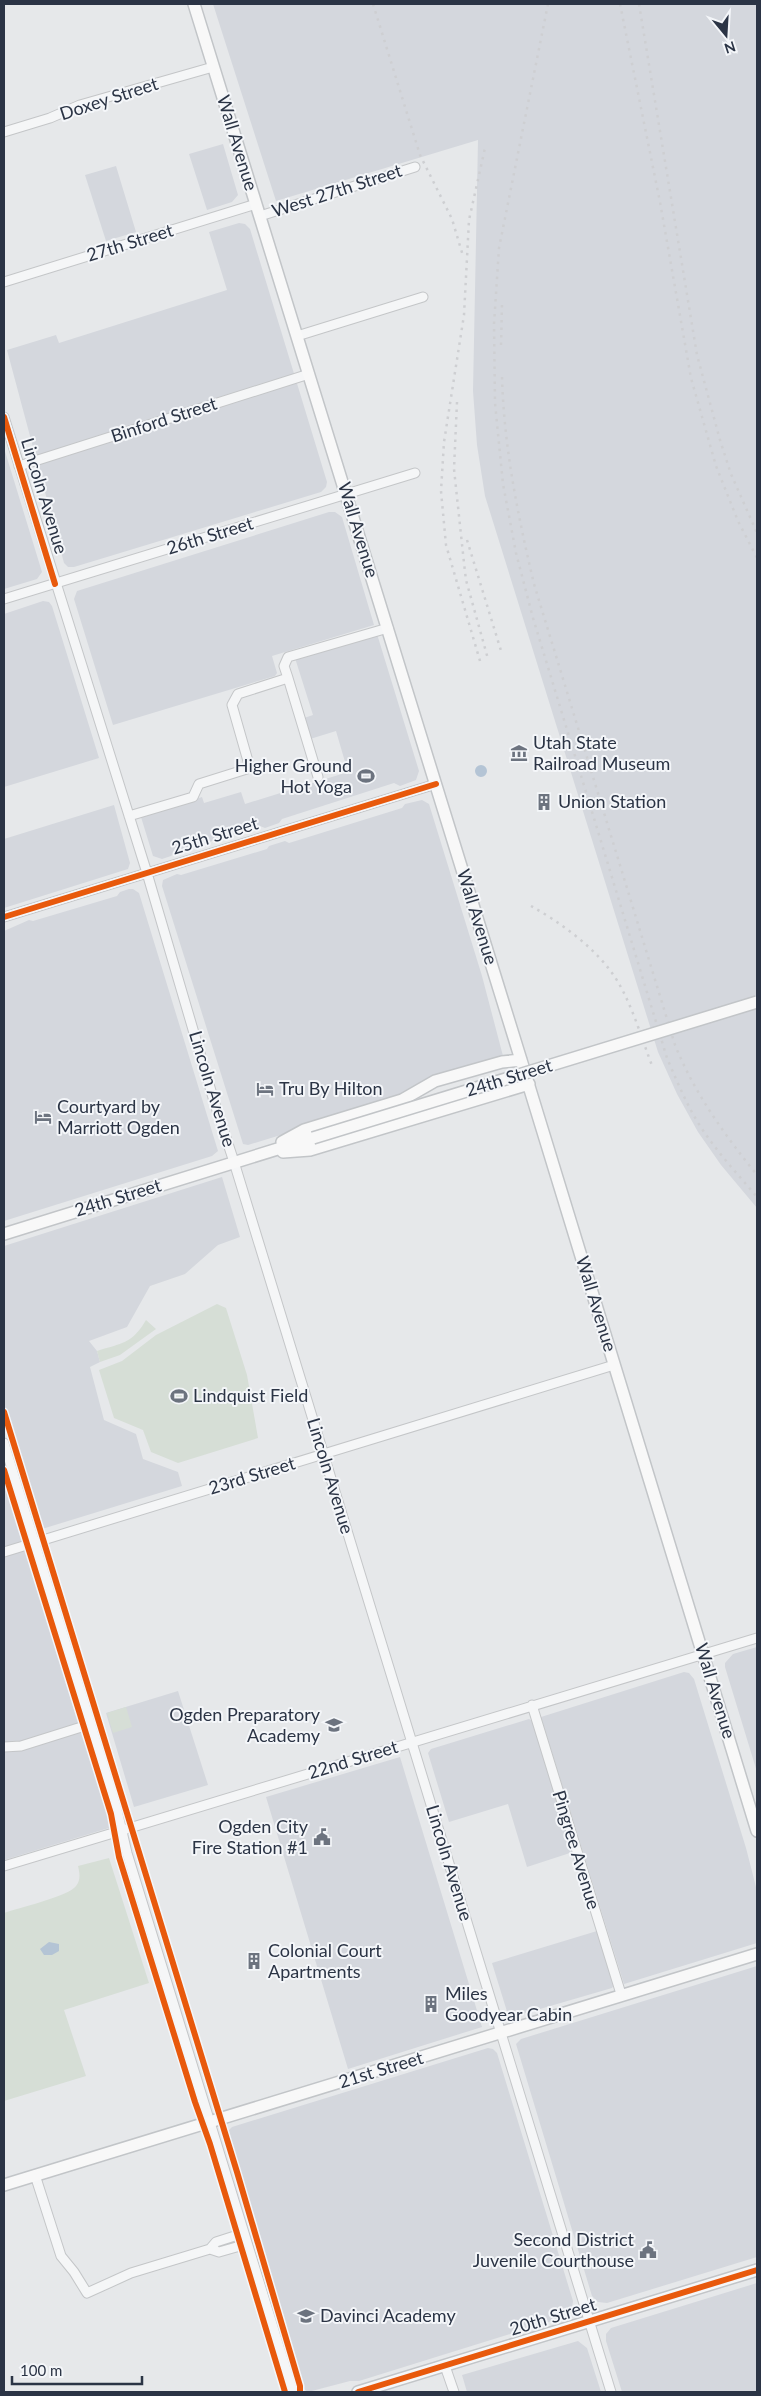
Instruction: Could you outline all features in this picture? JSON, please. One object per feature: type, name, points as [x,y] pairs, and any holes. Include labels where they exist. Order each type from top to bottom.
[{"type":"main road","name":"Wall Avenue","points":[[194,4],[388,628],[757,1831]]},
{"type":"main road","name":"24th Street","points":[[4,1234],[261,1153],[757,1002]]},
{"type":"main road","name":"24th Street","points":[[261,1153],[304,1130],[402,1100],[435,1081],[502,1062],[521,1060]]},
{"type":"main road","name":"24th Street","points":[[261,1153],[310,1150],[528,1084]]},
{"type":"main road","name":"21st Street","points":[[4,2185],[501,2033],[621,1994],[757,1954]]},
{"type":"main road","name":"20th Street","points":[[358,2392],[757,2270]]},
{"type":"street","name":"Doxey Street","points":[[4,132],[50,118],[80,106],[213,67]]},
{"type":"street","name":"West 27th Street","points":[[258,210],[415,167]]},
{"type":"street","name":"27th Street","points":[[4,282],[258,210]]},
{"type":"street","points":[[297,336],[423,297]]},
{"type":"street","name":"Binford Street","points":[[19,466],[309,374]]},
{"type":"street","name":"Lincoln Avenue","points":[[4,417],[147,873],[214,1101],[611,2392]]},
{"type":"street","name":"26th Street","points":[[4,599],[415,474]]},
{"type":"street","points":[[318,777],[284,666],[288,657],[388,628]]},
{"type":"street","points":[[129,816],[193,797],[199,784],[250,768],[232,705],[234,699],[238,694],[288,678]]},
{"type":"street","name":"25th Street","points":[[4,917],[436,784]]},
{"type":"street","name":"23rd Street","points":[[4,1552],[614,1365]]},
{"type":"street","points":[[4,1443],[91,1724],[122,1830],[125,1849],[293,2392]]},
{"type":"street","name":"22nd Street","points":[[4,1866],[532,1704],[757,1638]]},
{"type":"street","name":"Pingree Avenue","points":[[532,1704],[621,1994]]},
{"type":"street","points":[[4,1747],[20,1746],[91,1724]]},
{"type":"street","points":[[35,2175],[61,2256],[87,2293],[132,2273],[210,2250],[219,2252],[247,2244]]},
{"type":"street","points":[[210,2250],[216,2242],[244,2233]]},
{"type":"street","points":[[445,2366],[454,2392]]},
{"type":"shaded area","points":[[213,4],[757,4],[757,1208],[721,1165],[698,1132],[677,1094],[658,1052],[485,496],[477,445],[473,391],[478,140],[276,201]]},
{"type":"shaded area","points":[[223,144],[238,195],[232,202],[207,210],[189,154]]},
{"type":"shaded area","points":[[116,166],[136,232],[106,241],[85,175]]},
{"type":"shaded area","points":[[239,223],[245,224],[250,229],[327,482],[326,487],[321,492],[74,567],[68,567],[64,563],[7,350],[56,335],[59,343],[227,290],[209,232]]},
{"type":"shaded area","points":[[4,448],[42,572],[37,579],[4,589]]},
{"type":"shaded area","points":[[329,512],[335,512],[342,517],[374,625],[272,656],[277,673],[275,676],[113,725],[74,599],[77,591]]},
{"type":"shaded area","points":[[43,601],[49,602],[52,606],[99,758],[4,787],[4,614]]},
{"type":"shaded area","points":[[377,634],[419,771],[416,780],[400,786],[394,783],[282,819],[279,823],[265,828],[260,826],[174,853],[162,859],[153,856],[141,817],[202,797],[204,803],[241,792],[245,804],[348,772],[336,731],[310,739],[304,718],[313,715],[295,658]]},
{"type":"shaded area","points":[[422,800],[429,804],[482,976],[503,1056],[394,1100],[248,1145],[243,1144],[162,886],[163,880],[177,874],[181,875],[267,849],[269,846],[285,841],[289,843]]},
{"type":"shaded area","points":[[114,805],[130,863],[128,869],[4,908],[4,839]]},
{"type":"shaded area","points":[[129,889],[139,893],[218,1151],[212,1156],[4,1221],[4,931],[29,920],[33,921],[117,896],[120,892]]},
{"type":"shaded area","points":[[222,1177],[240,1237],[218,1245],[185,1274],[150,1286],[127,1327],[89,1341],[97,1351],[100,1362],[90,1367],[104,1420],[136,1434],[143,1459],[178,1472],[182,1486],[42,1529],[4,1407],[4,1246]]},
{"type":"shaded area","name":"Lindquist Field","points":[[217,1304],[226,1308],[247,1375],[258,1438],[178,1463],[151,1452],[143,1430],[114,1418],[99,1370],[122,1361],[156,1335]]},
{"type":"shaded area","points":[[146,1320],[156,1329],[120,1355],[100,1362],[97,1351],[126,1342],[136,1334]]},
{"type":"shaded area","points":[[4,1476],[112,1827],[4,1860]]},
{"type":"shaded area","points":[[757,1647],[757,1772],[725,1663],[733,1654]]},
{"type":"shaded area","points":[[684,1672],[689,1673],[694,1679],[746,1848],[757,1891],[757,1943],[624,1984],[541,1717]]},
{"type":"shaded area","points":[[178,1691],[208,1785],[134,1807],[106,1713]]},
{"type":"shaded area","points":[[126,1707],[132,1727],[113,1733],[107,1713]]},
{"type":"shaded area","points":[[529,1719],[533,1721],[573,1852],[527,1867],[508,1804],[449,1822],[428,1753],[431,1749]]},
{"type":"shaded area","points":[[400,1757],[482,2027],[348,2069],[266,1797]]},
{"type":"shaded area","points":[[109,1858],[149,1983],[64,2010],[86,2076],[4,2101],[4,1913],[51,1899],[69,1891],[79,1881],[78,1866]]},
{"type":"shaded area","points":[[597,1931],[614,1985],[612,1988],[509,2018],[492,1963]]},
{"type":"shaded area","points":[[757,1966],[757,2257],[607,2303],[598,2302],[592,2296],[516,2044],[521,2039]]},
{"type":"shaded area","points":[[488,2048],[493,2049],[497,2053],[573,2301],[571,2313],[568,2316],[359,2381],[350,2381],[308,2392],[304,2389],[227,2138],[228,2131],[232,2127]]},
{"type":"shaded area","points":[[757,2283],[757,2392],[622,2392],[606,2341],[606,2334],[611,2328]]},
{"type":"shaded area","points":[[578,2341],[587,2348],[601,2392],[467,2392],[462,2375]]},
{"type":"water","points":[[481,765],[487,771],[481,777],[475,771]]},
{"type":"water","points":[[49,1942],[59,1944],[59,1951],[52,1955],[44,1955],[40,1949]]},
{"type":"railway","points":[[373,4],[420,155],[452,219],[463,256]]},
{"type":"railway","points":[[548,4],[499,248],[494,324],[495,403],[503,484],[516,553],[533,618],[667,1058],[697,1121],[757,1197]]},
{"type":"railway","points":[[620,4],[660,202],[691,378],[716,466],[738,521],[757,558]]},
{"type":"railway","points":[[639,4],[697,355],[731,474],[757,533]]},
{"type":"railway","points":[[480,661],[446,545],[441,491],[444,442],[464,315],[469,220],[485,148]]},
{"type":"railway","points":[[501,345],[502,305]]},
{"type":"railway","points":[[502,377],[503,403],[513,482],[534,584],[675,1045],[711,1113],[757,1175]]},
{"type":"railway","points":[[457,402],[454,469],[466,580],[488,659]]},
{"type":"railway","points":[[467,540],[502,654]]},
{"type":"railway","points":[[531,906],[573,934],[593,951],[609,969],[629,1004],[653,1068]]},
{"type":"cycle path","points":[[4,417],[55,584]]},
{"type":"cycle path","points":[[4,917],[436,784]]},
{"type":"cycle path","points":[[4,1412],[237,2172],[300,2386],[300,2392]]},
{"type":"cycle path","points":[[4,1470],[111,1814],[119,1857],[195,2102],[210,2144],[285,2392]]},
{"type":"cycle path","points":[[358,2392],[757,2270]]},
{"type":"place","name":"Utah State Railroad Museum","points":[[519,753]]},
{"type":"place","name":"Higher Ground Hot Yoga","points":[[366,776]]},
{"type":"place","name":"Union Station","points":[[544,802]]},
{"type":"place","name":"Tru By Hilton","points":[[265,1089]]},
{"type":"place","name":"Courtyard by Marriott Ogden","points":[[43,1117]]},
{"type":"place","name":"Lindquist Field","points":[[179,1396]]},
{"type":"place","name":"Ogden Preparatory Academy","points":[[334,1725]]},
{"type":"place","name":"Ogden City Fire Station #1","points":[[322,1837]]},
{"type":"place","name":"Colonial Court Apartments","points":[[254,1961]]},
{"type":"place","name":"Miles Goodyear Cabin","points":[[431,2004]]},
{"type":"place","name":"Second District Juvenile Courthouse","points":[[648,2250]]},
{"type":"place","name":"Davinci Academy","points":[[306,2316]]}]
